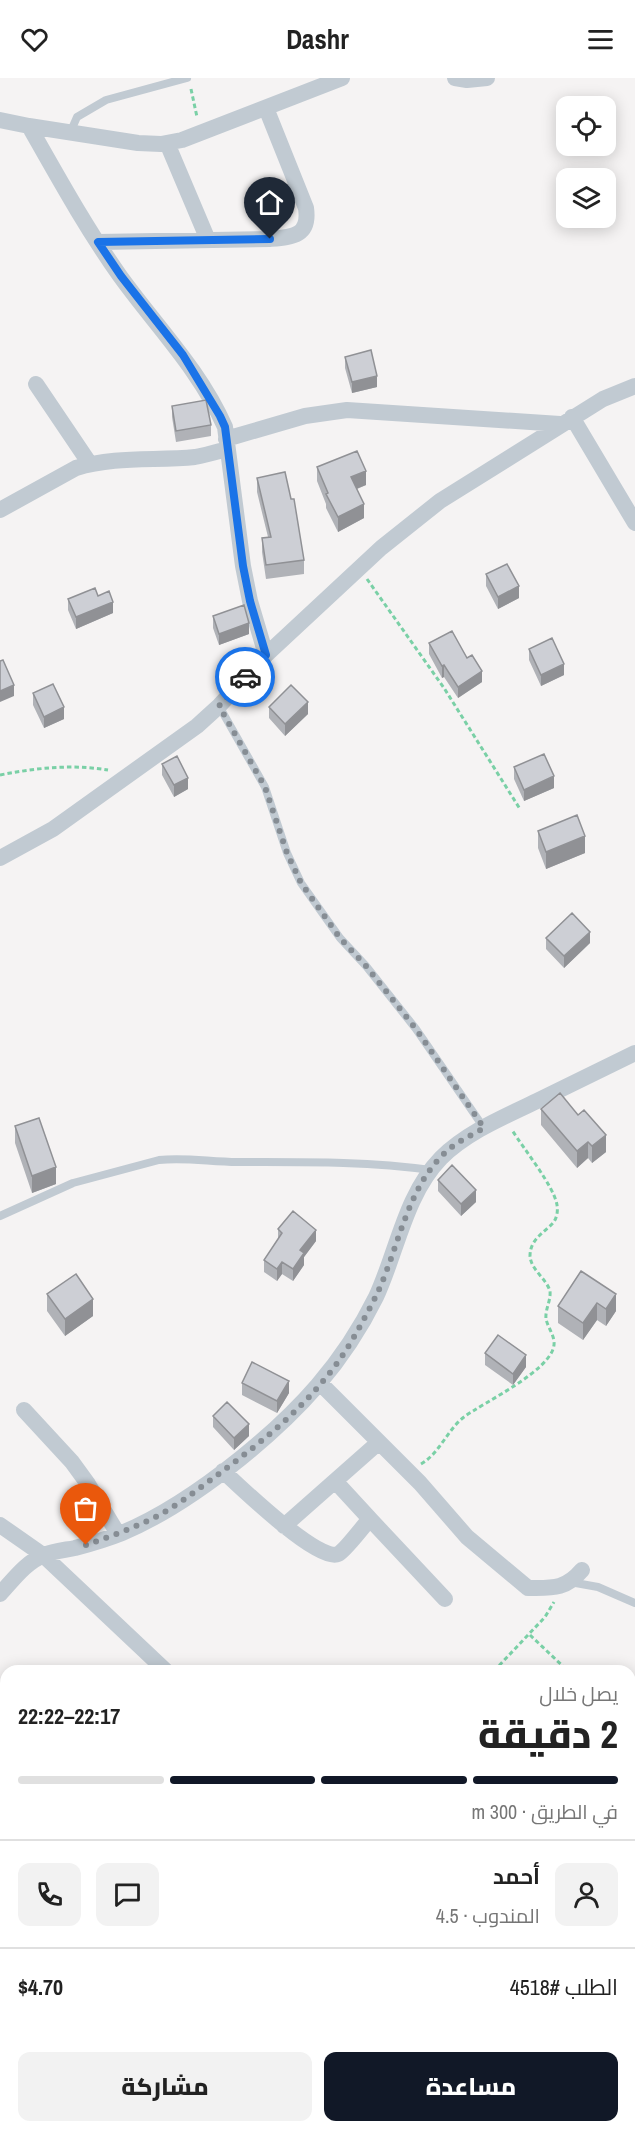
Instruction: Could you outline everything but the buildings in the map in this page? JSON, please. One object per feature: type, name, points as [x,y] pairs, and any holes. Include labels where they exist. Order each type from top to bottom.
[{"type":"street","points":[[0,120],[70,133],[138,142],[166,143],[200,133],[342,78]]},
{"type":"street","points":[[455,78],[467,80],[487,78]]},
{"type":"street","points":[[98,242],[270,239],[289,237],[301,232],[308,220],[306,208],[266,108]]},
{"type":"street","points":[[29,126],[98,242],[121,276],[183,355],[225,427],[243,566],[250,601],[266,655]]},
{"type":"street","points":[[166,143],[208,240]]},
{"type":"street","points":[[36,384],[90,464]]},
{"type":"street","points":[[0,858],[53,829],[197,726],[219,706],[266,655],[359,568],[440,501],[603,399],[635,386]]},
{"type":"street","points":[[0,510],[76,468],[121,460],[195,456],[305,416],[347,410],[566,421]]},
{"type":"street","points":[[566,421],[635,523]]},
{"type":"street","points":[[0,1594],[22,1569],[43,1555],[86,1545],[118,1534],[162,1513],[222,1471],[288,1417],[321,1384],[351,1344],[376,1296],[413,1202],[431,1170],[455,1145],[503,1117],[635,1053]]},
{"type":"street","points":[[321,1384],[401,1464],[467,1537],[528,1588],[570,1580]]},
{"type":"street","points":[[24,1410],[72,1462],[118,1534]]},
{"type":"street","points":[[284,1526],[378,1443]]},
{"type":"street","points":[[222,1471],[284,1526],[322,1552],[331,1555],[339,1554],[370,1519]]},
{"type":"street","points":[[335,1481],[445,1599]]},
{"type":"street","points":[[0,1524],[43,1555],[160,1665]]},
{"type":"lane","points":[[70,133],[77,117],[106,100],[189,81]]},
{"type":"lane","points":[[219,706],[265,787],[287,853],[301,883],[340,938],[366,966],[416,1029],[484,1128]]},
{"type":"lane","points":[[0,1216],[73,1183],[159,1160],[356,1162],[431,1170]]},
{"type":"lane","points":[[570,1580],[598,1587],[635,1603]]},
{"type":"path","points":[[189,81],[200,133]]},
{"type":"path","points":[[359,568],[444,688],[520,808]]},
{"type":"path","points":[[0,775],[36,769],[79,766],[132,773]]},
{"type":"path","points":[[401,1464],[418,1466],[427,1461],[464,1417],[536,1370],[553,1349],[553,1337],[546,1319],[550,1291],[534,1267],[530,1256],[537,1237],[557,1217],[557,1203],[503,1117]]},
{"type":"path","points":[[500,1665],[551,1609],[570,1580]]},
{"type":"path","points":[[530,1634],[562,1665]]},
{"type":"way so far","points":[[86,1545],[122,1533],[162,1513],[203,1486],[272,1431],[321,1384],[351,1344],[376,1296],[413,1202],[426,1176],[455,1145],[484,1128],[416,1029],[366,966],[340,938],[301,883],[287,853],[265,787],[219,706],[245,677]]},
{"type":"route","points":[[245,677],[266,655],[250,601],[243,566],[225,427],[183,355],[144,307],[98,242],[270,239]]}]
